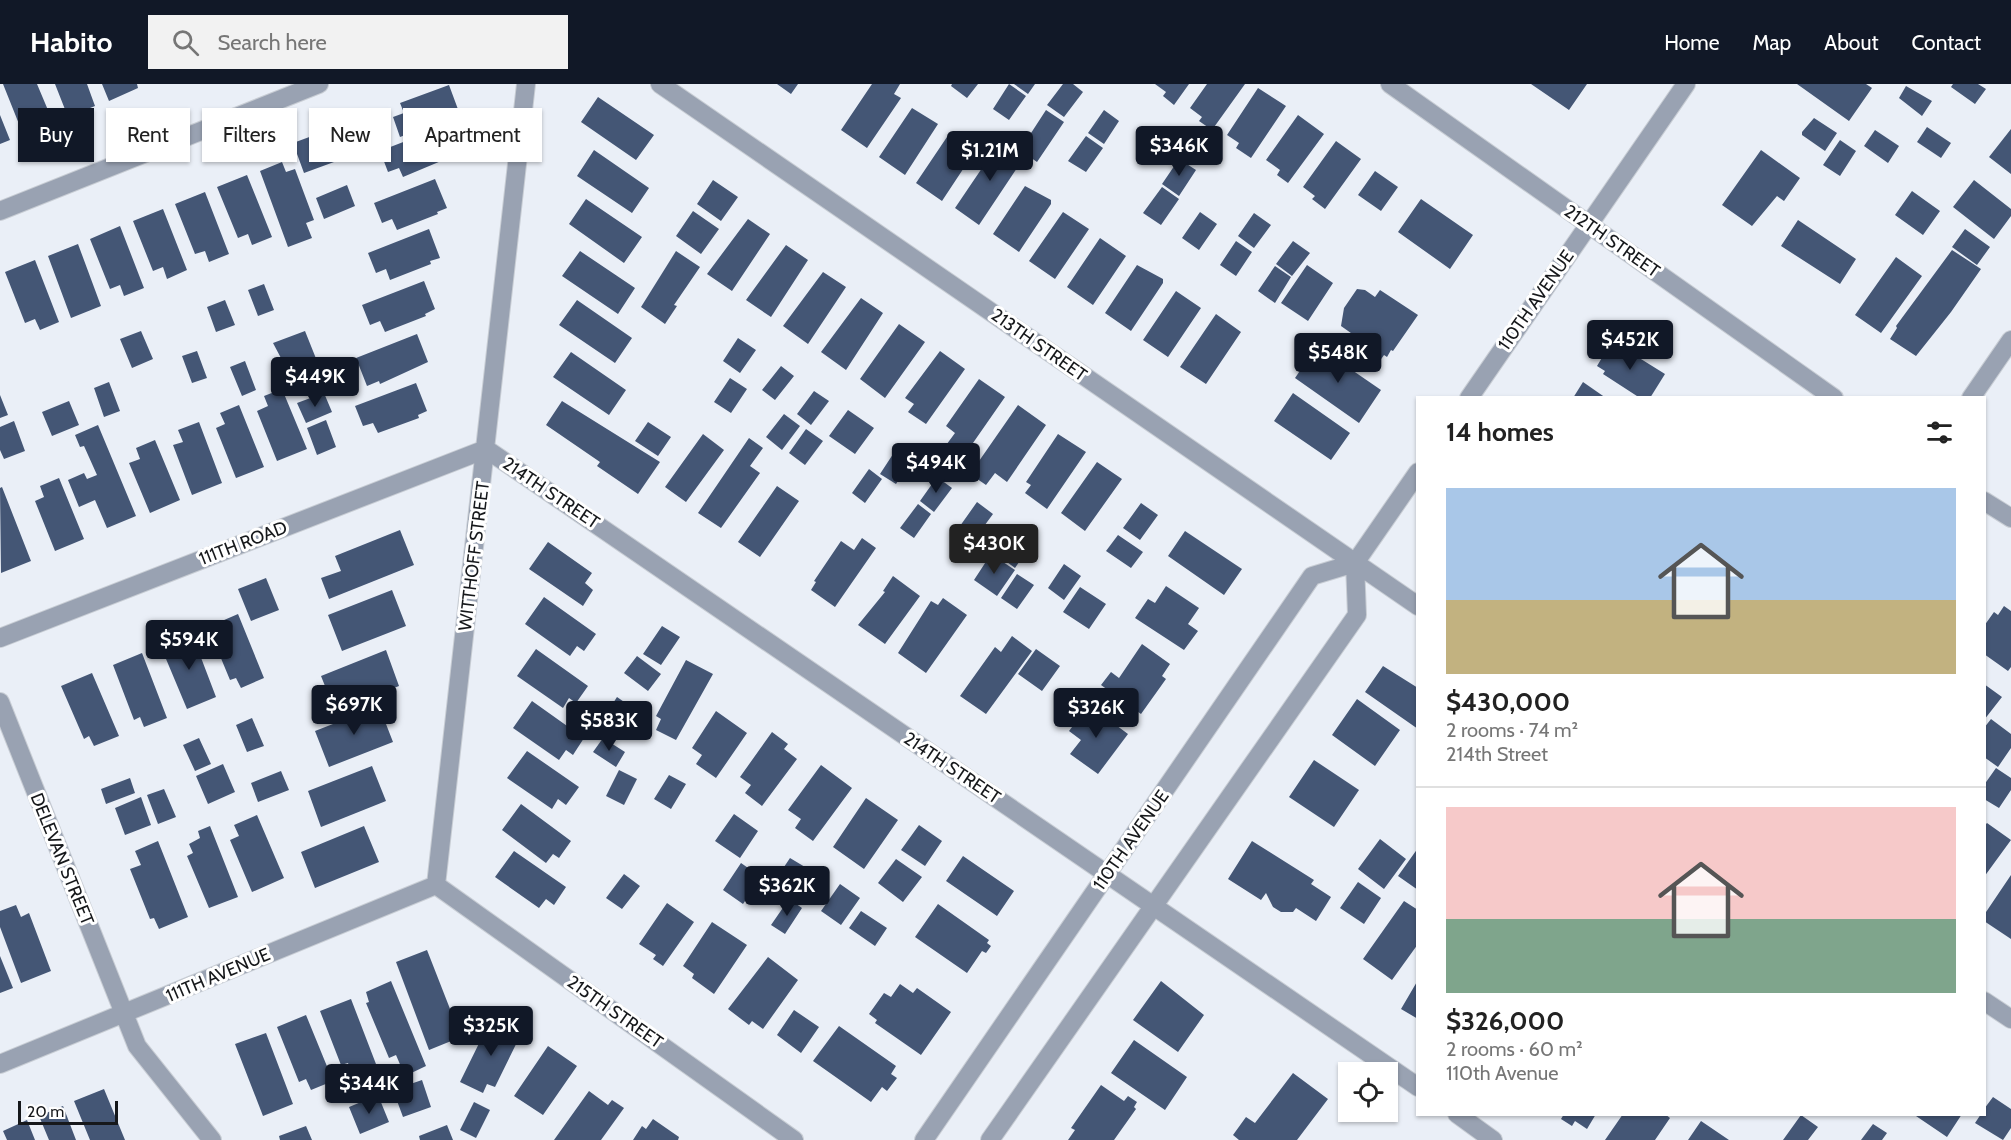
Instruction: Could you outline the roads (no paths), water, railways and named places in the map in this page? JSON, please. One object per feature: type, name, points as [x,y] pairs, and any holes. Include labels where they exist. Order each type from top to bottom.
[{"type":"street","points":[[0,211],[319,84]]},
{"type":"street","name":"WITTHOFF STREET","points":[[436,885],[526,84]]},
{"type":"street","name":"213TH STREET","points":[[660,84],[1416,605]]},
{"type":"street","name":"212TH STREET","points":[[1390,84],[1831,396]]},
{"type":"street","name":"110TH AVENUE","points":[[1470,396],[1686,84]]},
{"type":"street","points":[[1972,396],[2011,340]]},
{"type":"street","name":"111TH ROAD","points":[[0,638],[486,449]]},
{"type":"street","name":"214TH STREET","points":[[486,449],[1416,1087]]},
{"type":"street","points":[[990,1140],[1357,615],[1355,562],[1416,475]]},
{"type":"street","points":[[1986,502],[2011,518]]},
{"type":"street","name":"110TH AVENUE","points":[[924,1140],[1312,576],[1355,562]]},
{"type":"street","name":"DELEVAN STREET","points":[[0,702],[137,1046],[212,1140]]},
{"type":"street","name":"111TH AVENUE","points":[[0,1064],[436,885]]},
{"type":"street","name":"215TH STREET","points":[[436,885],[794,1140]]},
{"type":"street","points":[[1986,1002],[2011,1019]]},
{"type":"street","points":[[1460,1116],[1494,1140]]}]
